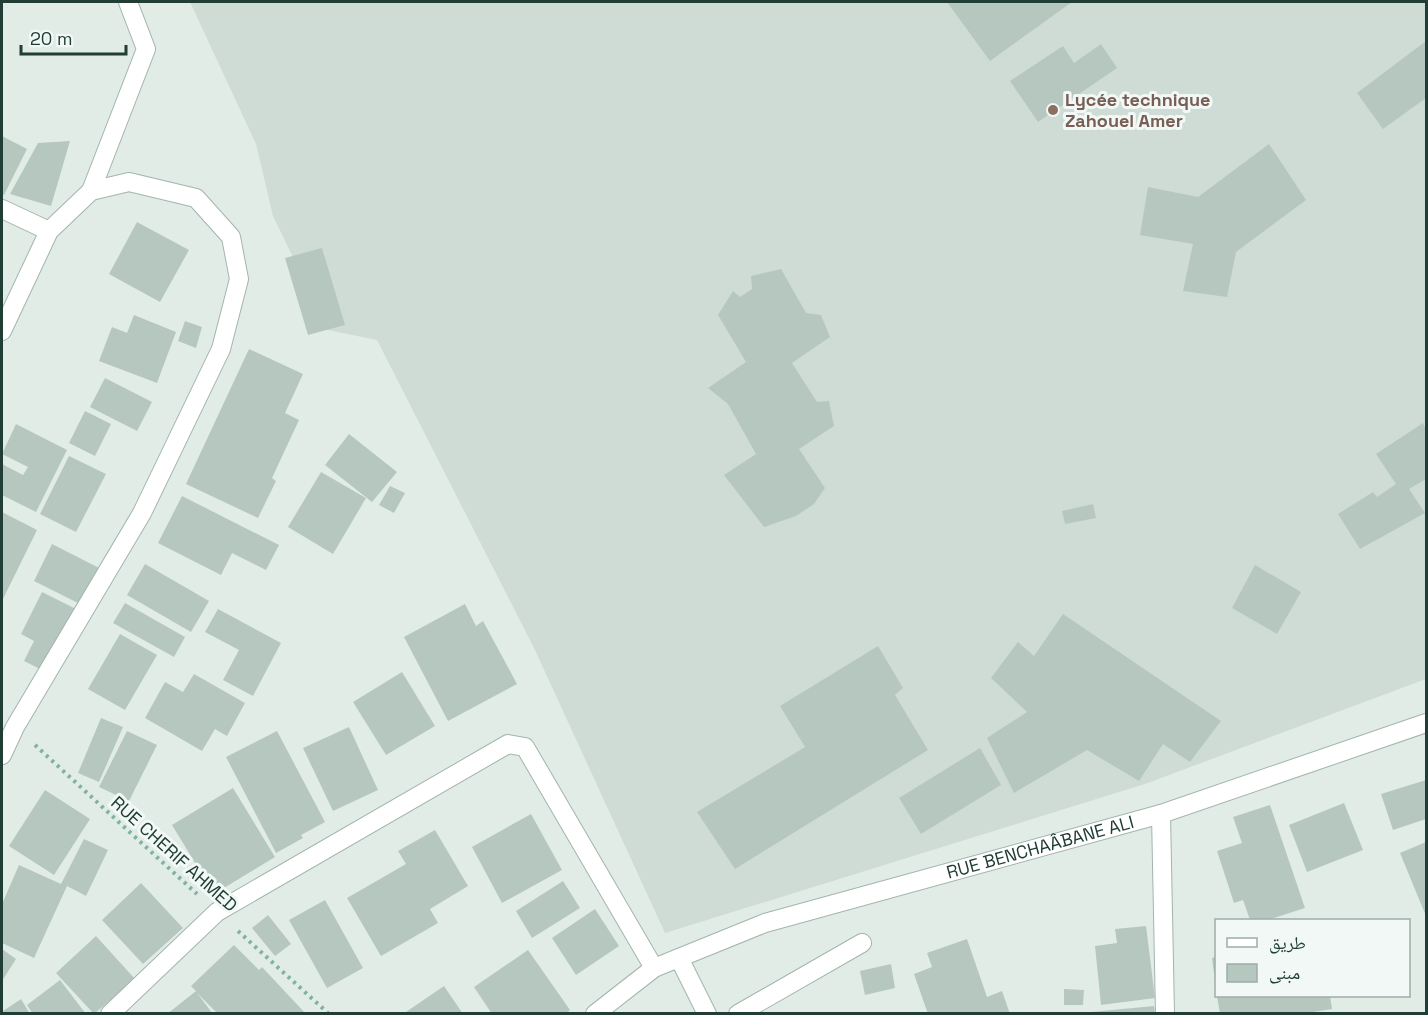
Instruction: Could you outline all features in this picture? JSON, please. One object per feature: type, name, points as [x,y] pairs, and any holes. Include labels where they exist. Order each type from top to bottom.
[{"type":"street","points":[[2,331],[49,231],[91,191],[146,49],[128,2]]},
{"type":"street","points":[[2,755],[15,727],[142,513],[221,349],[239,279],[231,237],[196,198],[129,182],[91,191]]},
{"type":"street","points":[[2,209],[49,231]]},
{"type":"street","name":"RUE BENCHAÂBANE ALI","points":[[595,1014],[654,968],[765,923],[1161,814],[1426,723]]},
{"type":"street","points":[[110,1014],[217,912],[508,744],[525,747],[654,968]]},
{"type":"street","points":[[1161,814],[1165,1014]]},
{"type":"street","points":[[738,1014],[862,944]]},
{"type":"street","points":[[679,958],[708,1014]]},
{"type":"path","name":"RUE CHERIF AHMED","points":[[15,727],[329,1014]]},
{"type":"shaded area","points":[[190,2],[1426,2],[1426,679],[1145,784],[665,933],[534,648],[377,340],[328,330],[273,216],[256,144]]},
{"type":"building","points":[[947,2],[1072,2],[990,61]]},
{"type":"building","points":[[1426,41],[1426,98],[1383,129],[1357,93]]},
{"type":"building","points":[[1101,44],[1117,68],[1038,122],[1010,81],[1063,46],[1074,63]]},
{"type":"building","points":[[2,136],[27,149],[4,195],[2,194]]},
{"type":"building","points":[[70,141],[51,206],[10,194],[38,143]]},
{"type":"building","points":[[1269,144],[1306,200],[1236,252],[1227,297],[1183,291],[1193,244],[1140,235],[1148,187],[1198,197]]},
{"type":"building","points":[[137,222],[189,250],[160,302],[109,274]]},
{"type":"building","points":[[322,248],[345,325],[308,335],[285,258]]},
{"type":"building","points":[[781,269],[806,313],[821,315],[830,337],[792,363],[817,402],[829,401],[834,426],[799,449],[825,488],[814,504],[796,516],[764,527],[724,475],[756,454],[728,404],[708,388],[746,362],[718,315],[733,291],[740,297],[752,289],[751,276]]},
{"type":"building","points":[[134,315],[176,332],[157,383],[99,361],[112,327],[127,333]]},
{"type":"building","points":[[185,321],[202,327],[196,348],[178,341]]},
{"type":"building","points":[[249,349],[303,374],[285,413],[299,420],[272,478],[276,481],[258,518],[186,484]]},
{"type":"building","points":[[105,378],[152,402],[137,431],[90,407]]},
{"type":"building","points":[[85,411],[111,424],[95,456],[69,443]]},
{"type":"building","points":[[1423,423],[1426,429],[1426,479],[1409,489],[1425,513],[1360,549],[1338,514],[1373,492],[1377,497],[1396,484],[1376,454]]},
{"type":"building","points":[[16,424],[67,450],[36,512],[2,495],[2,464],[23,475],[28,467],[2,454]]},
{"type":"building","points":[[349,434],[397,472],[372,502],[325,465]]},
{"type":"building","points":[[69,456],[106,474],[76,532],[40,514]]},
{"type":"building","points":[[321,472],[366,498],[333,554],[288,527]]},
{"type":"building","points":[[390,486],[405,493],[394,513],[379,505]]},
{"type":"building","points":[[182,496],[279,545],[266,570],[232,553],[221,575],[158,543]]},
{"type":"building","points":[[1093,504],[1096,518],[1065,524],[1062,511]]},
{"type":"building","points":[[2,512],[37,530],[2,601]]},
{"type":"building","points":[[52,544],[105,571],[86,607],[34,581]]},
{"type":"building","points":[[145,564],[209,601],[191,632],[127,595]]},
{"type":"building","points":[[1255,565],[1301,592],[1277,634],[1232,608]]},
{"type":"building","points":[[42,592],[82,612],[60,654],[50,649],[40,669],[24,661],[34,641],[21,634]]},
{"type":"building","points":[[125,603],[185,637],[174,657],[113,623]]},
{"type":"building","points":[[465,604],[476,626],[483,621],[517,684],[448,721],[404,637]]},
{"type":"building","points":[[218,609],[281,643],[253,696],[223,680],[239,650],[205,632]]},
{"type":"building","points":[[1063,614],[1221,721],[1190,762],[1163,744],[1139,781],[1087,750],[1014,793],[987,738],[1027,712],[991,678],[1018,642],[1034,656]]},
{"type":"building","points":[[120,634],[157,655],[125,710],[88,689]]},
{"type":"building","points":[[878,646],[903,688],[895,695],[928,750],[735,869],[697,812],[805,747],[780,706]]},
{"type":"building","points":[[402,672],[435,726],[386,755],[353,702]]},
{"type":"building","points":[[194,674],[245,703],[227,736],[215,729],[202,751],[145,718],[165,682],[183,692]]},
{"type":"building","points":[[101,718],[123,727],[99,782],[78,773]]},
{"type":"building","points":[[349,727],[378,790],[333,811],[303,748]]},
{"type":"building","points":[[127,731],[157,745],[129,801],[99,787]]},
{"type":"building","points":[[277,731],[325,822],[301,835],[303,838],[276,853],[226,757]]},
{"type":"building","points":[[980,748],[1001,785],[921,834],[899,798]]},
{"type":"building","points":[[1426,780],[1426,819],[1393,830],[1381,794]]},
{"type":"building","points":[[233,788],[275,857],[214,894],[172,825]]},
{"type":"building","points":[[45,790],[90,819],[54,875],[9,846]]},
{"type":"building","points":[[1344,803],[1363,850],[1307,872],[1289,825]]},
{"type":"building","points":[[1270,805],[1305,908],[1271,919],[1250,919],[1243,900],[1234,903],[1217,851],[1242,843],[1233,817]]},
{"type":"building","points":[[531,814],[562,870],[502,903],[472,847]]},
{"type":"building","points":[[435,830],[468,886],[430,909],[438,923],[381,956],[347,898],[406,864],[398,851]]},
{"type":"building","points":[[84,839],[108,850],[86,896],[67,886],[34,958],[2,943],[2,904],[19,865],[61,884]]},
{"type":"building","points":[[1426,842],[1426,916],[1400,853]]},
{"type":"building","points":[[563,881],[580,908],[532,938],[516,911]]},
{"type":"building","points":[[141,883],[183,928],[143,964],[102,920]]},
{"type":"building","points":[[325,900],[363,968],[327,988],[289,920]]},
{"type":"building","points":[[595,909],[619,946],[576,975],[552,938]]},
{"type":"building","points":[[268,915],[291,944],[275,956],[252,928]]},
{"type":"building","points":[[1146,926],[1155,998],[1101,1005],[1095,946],[1117,943],[1115,929]]},
{"type":"building","points":[[96,936],[135,979],[94,1014],[56,973]]},
{"type":"building","points":[[967,939],[987,997],[1002,991],[1010,1014],[928,1014],[914,974],[932,967],[927,953]]},
{"type":"building","points":[[234,945],[259,970],[262,967],[306,1014],[218,1014],[197,993],[213,1014],[167,1014],[196,991],[191,986]]},
{"type":"building","points":[[2,949],[16,959],[2,981]]},
{"type":"building","points":[[528,950],[570,1010],[566,1014],[492,1014],[474,987]]},
{"type":"building","points":[[1215,957],[1215,981],[1212,958]]},
{"type":"building","points":[[891,964],[895,988],[865,995],[860,971]]},
{"type":"building","points":[[60,980],[86,1014],[33,1014],[27,1005]]},
{"type":"building","points":[[444,986],[463,1014],[403,1014]]},
{"type":"building","points":[[1064,989],[1084,990],[1083,1005],[1064,1005]]},
{"type":"building","points":[[1217,997],[1330,997],[1332,1009],[1301,1014],[1220,1014]]},
{"type":"building","points":[[21,999],[30,1014],[5,1014],[3,1011]]},
{"type":"building","points":[[1154,1006],[1155,1014],[1091,1014],[1091,1012]]},
{"type":"place","name":"Lycée technique Zahouel Amer","points":[[1053,110]]}]
